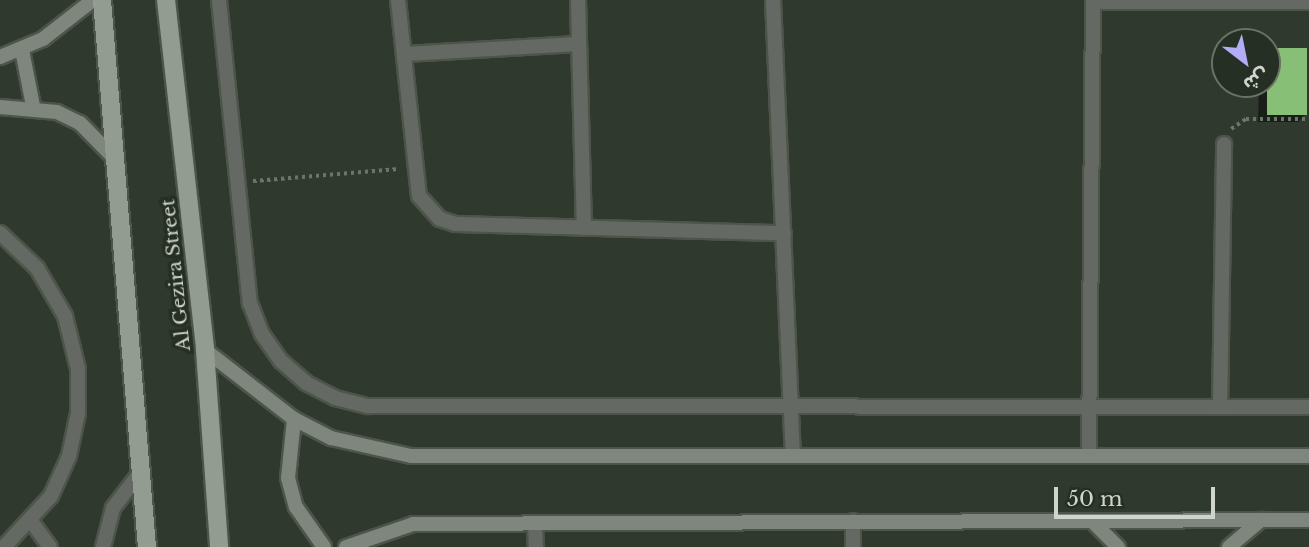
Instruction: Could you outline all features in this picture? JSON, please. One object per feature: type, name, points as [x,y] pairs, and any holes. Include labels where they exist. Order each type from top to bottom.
[{"type":"main road","points":[[102,0],[147,547]]},
{"type":"main road","name":"Al Gezira Street","points":[[166,0],[205,350],[219,547]]},
{"type":"street","points":[[0,57],[22,50],[63,26],[93,0]]},
{"type":"street","points":[[219,0],[250,303],[262,334],[281,361],[306,383],[335,398],[368,406],[1309,407]]},
{"type":"street","points":[[398,0],[419,196],[440,219],[454,225],[784,233]]},
{"type":"street","points":[[578,0],[584,228]]},
{"type":"street","points":[[773,0],[793,456]]},
{"type":"street","points":[[1089,456],[1093,1],[1309,2]]},
{"type":"street","points":[[404,54],[579,44]]},
{"type":"street","points":[[22,50],[33,106]]},
{"type":"street","points":[[0,107],[33,106],[80,122],[115,159]]},
{"type":"street","points":[[1220,407],[1224,144]]},
{"type":"street","points":[[0,233],[37,268],[65,316],[78,369],[78,413],[69,456],[51,496],[31,521],[19,542],[4,547]]},
{"type":"street","points":[[205,350],[295,419],[331,438],[411,456],[1309,456]]},
{"type":"street","points":[[295,419],[288,448],[288,478],[296,507],[324,547]]},
{"type":"street","points":[[103,547],[113,508],[140,473]]},
{"type":"street","points":[[1229,547],[1261,520]]},
{"type":"street","points":[[346,547],[413,524],[1309,520]]},
{"type":"street","points":[[31,521],[50,547]]},
{"type":"street","points":[[1092,521],[1118,547]]},
{"type":"street","points":[[853,522],[853,547]]},
{"type":"street","points":[[535,523],[536,547]]},
{"type":"path","points":[[1224,144],[1232,128],[1246,119],[1309,119]]},
{"type":"path","points":[[237,182],[415,168]]},
{"type":"building","points":[[1281,48],[1307,48],[1307,115],[1267,115],[1267,98],[1281,98]]}]
